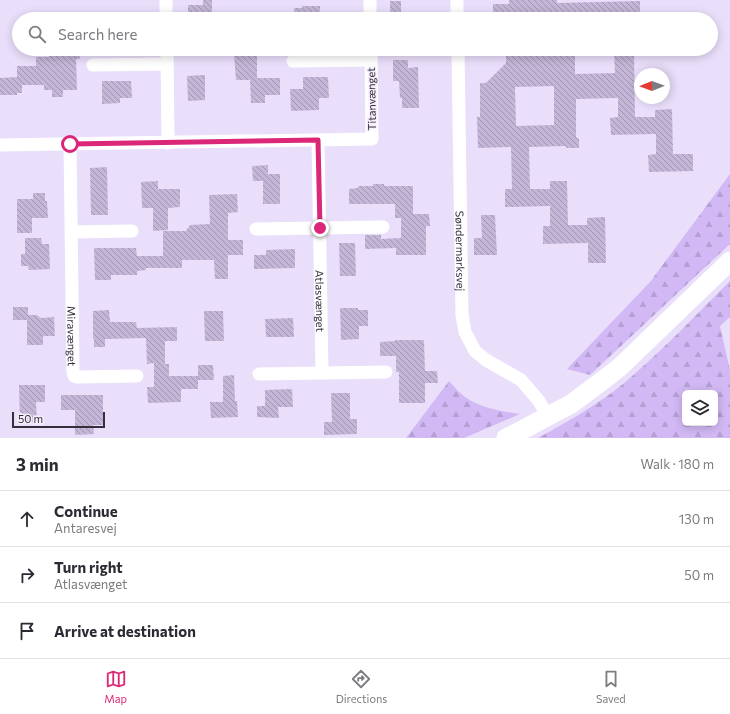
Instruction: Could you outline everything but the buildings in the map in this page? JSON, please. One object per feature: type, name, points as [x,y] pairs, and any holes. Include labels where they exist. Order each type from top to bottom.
[{"type":"street","points":[[166,0],[166,12]]},
{"type":"street","points":[[370,0],[370,12]]},
{"type":"street","points":[[457,0],[458,12]]},
{"type":"street","points":[[167,56],[168,142]]},
{"type":"street","name":"Titanvænget","points":[[293,61],[349,56]]},
{"type":"street","name":"Titanvænget","points":[[318,140],[372,139],[371,56]]},
{"type":"street","name":"Søndermarksvej","points":[[458,56],[462,315],[465,332],[475,350],[486,360],[521,380],[539,401],[548,416]]},
{"type":"street","points":[[93,65],[167,64]]},
{"type":"street","points":[[0,145],[318,140]]},
{"type":"street","name":"Atlasvænget","points":[[318,140],[322,373]]},
{"type":"street","name":"Miravænget","points":[[70,144],[74,376],[77,378],[137,376]]},
{"type":"street","points":[[256,229],[383,227]]},
{"type":"street","points":[[71,232],[132,231]]},
{"type":"street","points":[[506,438],[571,404],[620,367],[730,261]]},
{"type":"street","points":[[259,374],[386,372]]},
{"type":"green space","points":[[730,174],[730,244],[590,375],[567,369],[650,282]]},
{"type":"green space","points":[[730,281],[730,317],[720,326],[730,370],[730,438],[538,438],[613,392],[664,347]]},
{"type":"green space","points":[[449,381],[471,401],[498,410],[520,414],[464,438],[406,438]]},
{"type":"route","points":[[70,144],[318,140],[320,228]]}]
